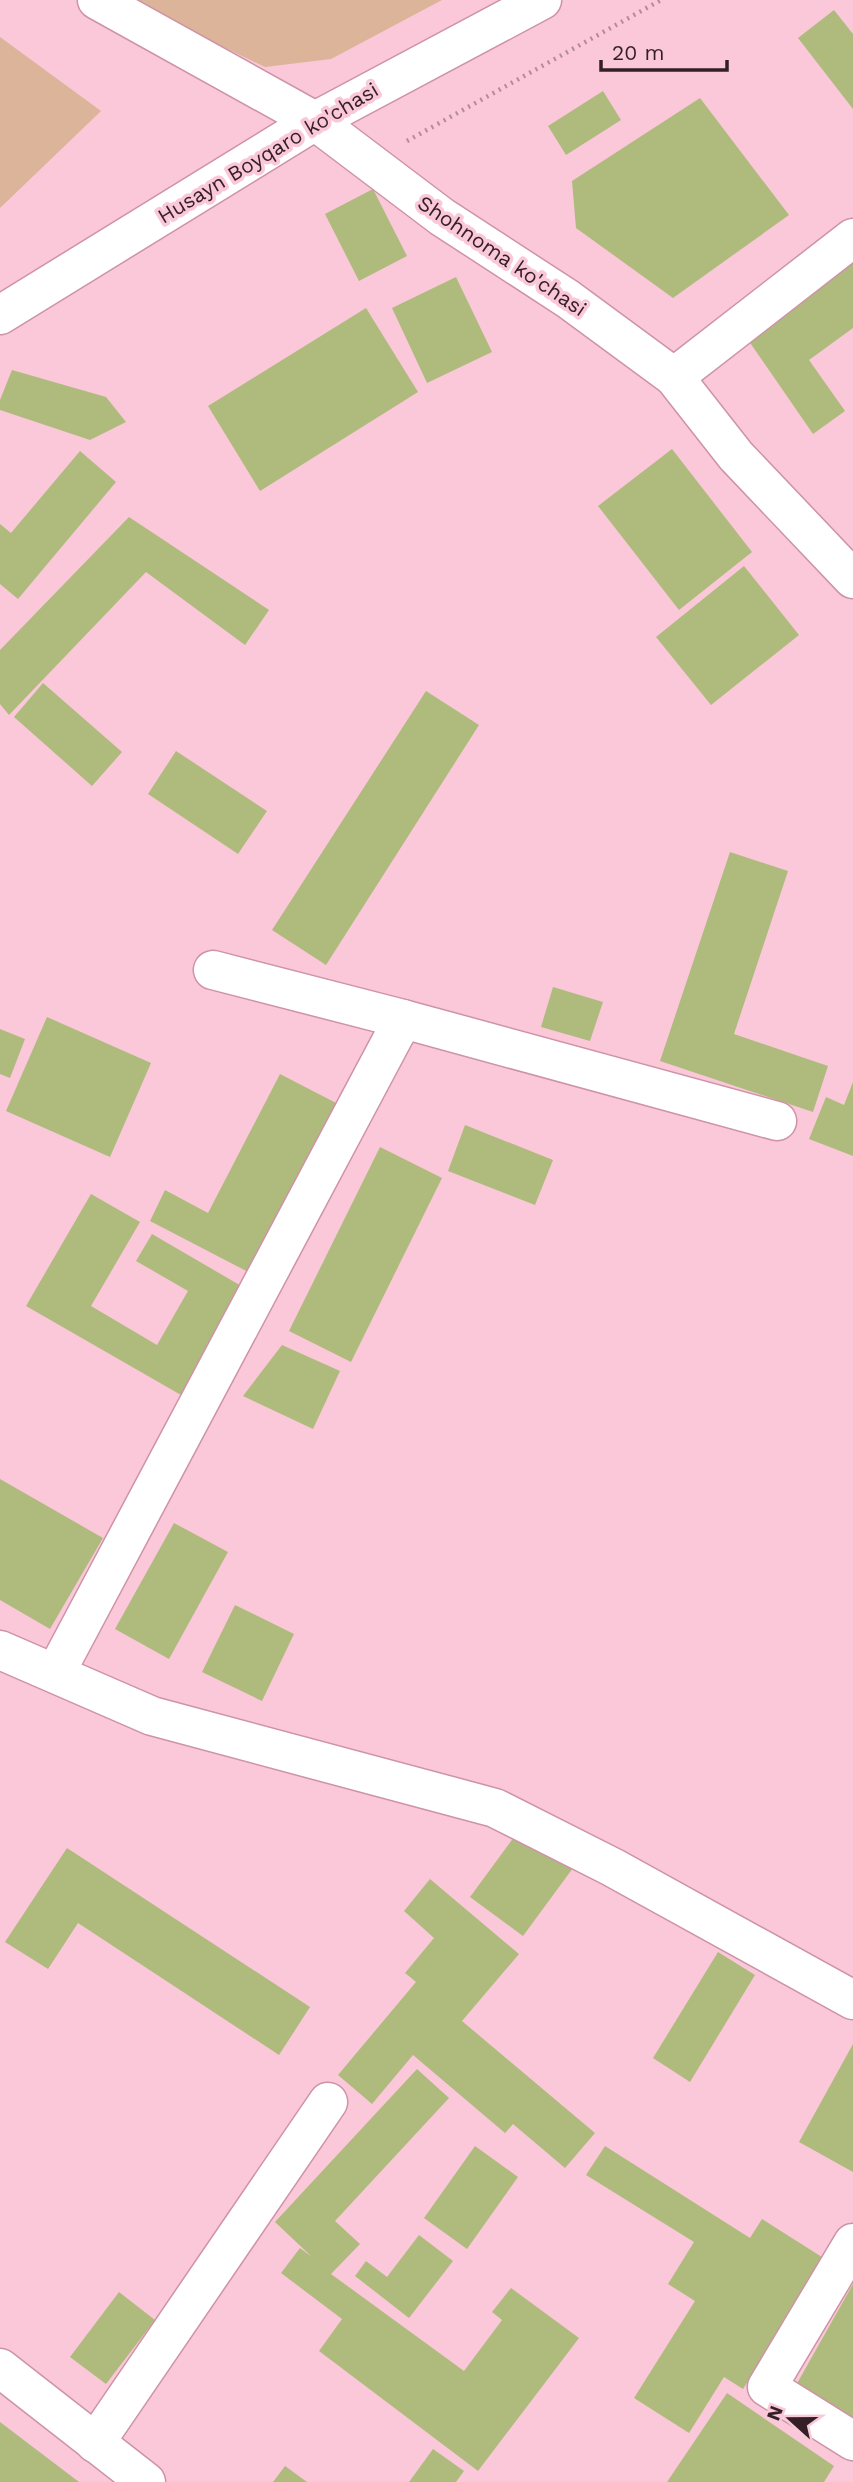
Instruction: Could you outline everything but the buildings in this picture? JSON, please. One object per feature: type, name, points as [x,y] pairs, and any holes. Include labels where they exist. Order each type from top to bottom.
[{"type":"street","name":"Shohnoma ko'chasi","points":[[97,0],[315,121],[442,217],[568,299],[674,377],[736,456],[853,579]]},
{"type":"street","name":"Husayn Boyqaro ko'chasi","points":[[0,315],[315,121],[542,0]]},
{"type":"street","points":[[674,377],[853,238]]},
{"type":"street","points":[[213,970],[777,1121]]},
{"type":"street","points":[[56,1672],[403,1019]]},
{"type":"street","points":[[0,1650],[56,1672],[152,1716],[495,1808],[612,1867],[853,2000]]},
{"type":"street","points":[[95,2443],[328,2102]]},
{"type":"street","points":[[853,2243],[767,2387],[853,2441]]},
{"type":"street","points":[[0,2368],[146,2482]]},
{"type":"path","points":[[370,162],[661,0]]},
{"type":"shaded area","points":[[126,0],[442,0],[331,59],[265,67]]},
{"type":"shaded area","points":[[0,37],[101,111],[0,208]]}]
